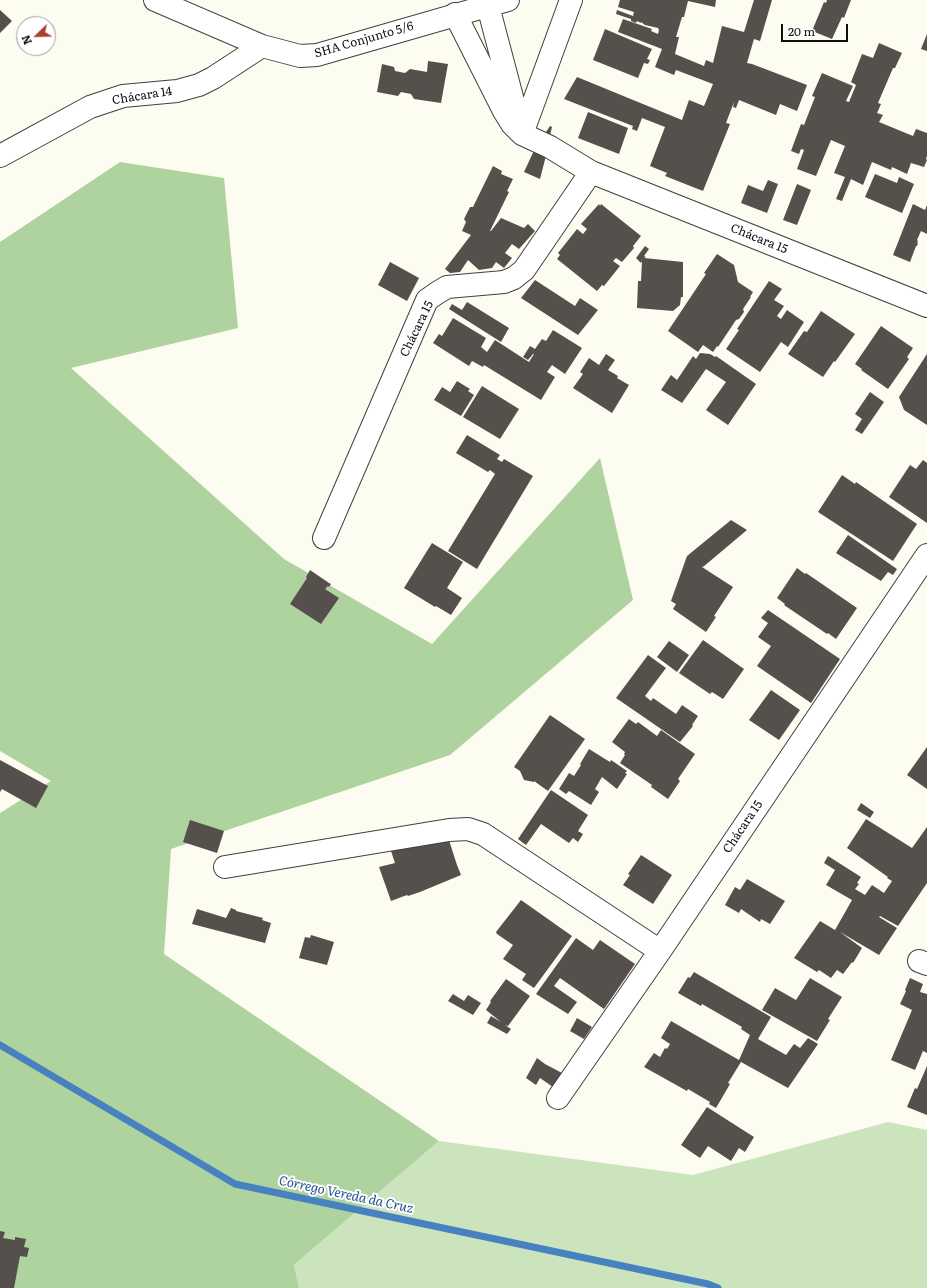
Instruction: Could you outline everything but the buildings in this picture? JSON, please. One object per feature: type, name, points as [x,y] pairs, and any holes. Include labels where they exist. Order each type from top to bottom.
[{"type":"street","name":"SHA Conjunto 5/6","points":[[155,0],[262,46],[300,56],[317,55],[455,14],[498,3]]},
{"type":"street","points":[[522,134],[571,0]]},
{"type":"street","points":[[498,3],[522,134]]},
{"type":"street","name":"Chácara 15","points":[[455,14],[504,111],[512,124],[522,134],[550,148],[591,172],[927,306]]},
{"type":"street","name":"Chácara 14","points":[[0,156],[90,107],[122,96],[177,90],[199,85],[213,78],[262,46]]},
{"type":"street","name":"Chácara 15","points":[[324,538],[427,300],[447,287],[504,282],[514,278],[524,270],[591,172]]},
{"type":"street","name":"Chácara 15","points":[[558,1098],[660,951],[927,555]]},
{"type":"street","points":[[225,867],[449,830],[468,829],[483,834],[660,951]]},
{"type":"green space","points":[[120,162],[224,178],[238,328],[71,368],[284,559],[432,644],[600,458],[633,600],[450,755],[171,849],[164,954],[439,1141],[294,1265],[299,1288],[0,1288],[0,813],[51,781],[0,751],[0,242]]},
{"type":"green space","points":[[888,1122],[927,1130],[927,1288],[299,1288],[294,1265],[439,1141],[693,1175]]},
{"type":"waterway","name":"Córrego Vereda da Cruz","points":[[0,1045],[235,1184],[708,1284],[718,1288]]}]
